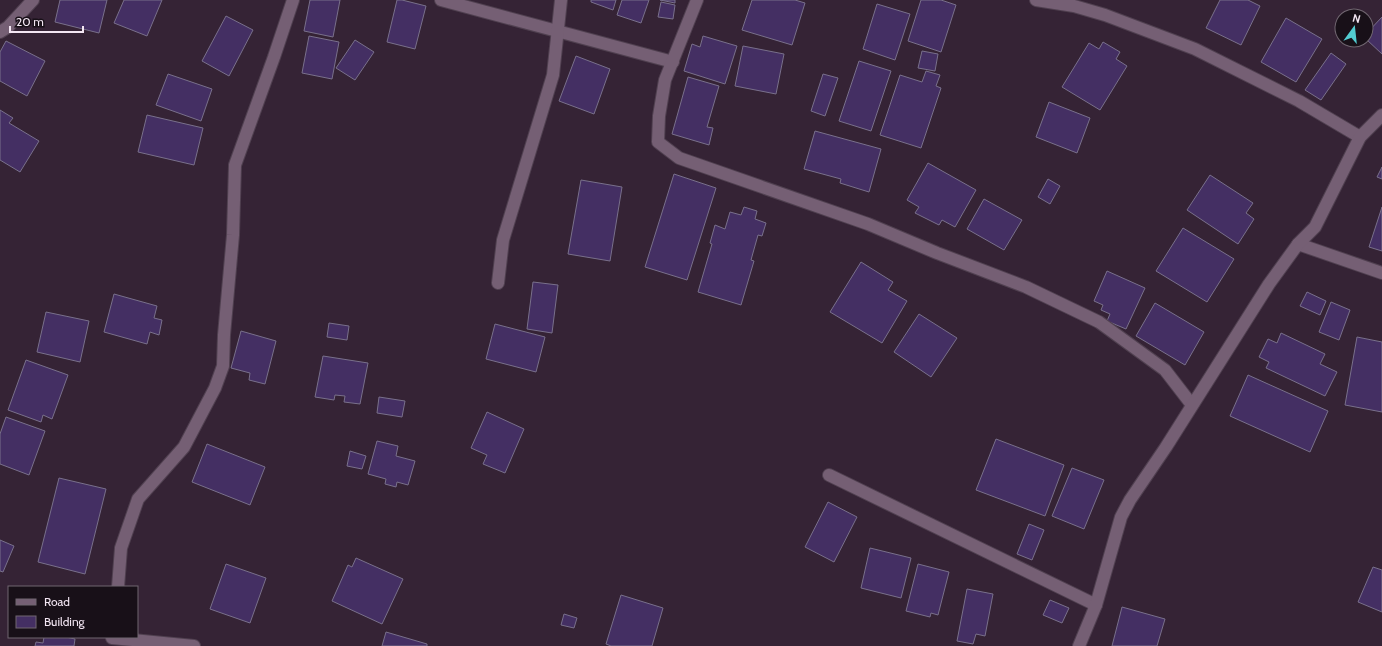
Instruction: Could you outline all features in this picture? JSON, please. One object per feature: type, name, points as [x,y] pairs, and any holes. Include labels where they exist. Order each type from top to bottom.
[{"type":"street","points":[[0,32],[8,27],[33,0]]},
{"type":"street","points":[[118,586],[122,548],[138,499],[184,447],[215,388],[222,366],[233,235],[235,165],[293,0]]},
{"type":"street","points":[[441,0],[673,62]]},
{"type":"street","points":[[498,283],[504,240],[553,75],[561,0]]},
{"type":"street","points":[[697,0],[665,80],[660,109],[658,142],[679,158],[868,224],[937,253],[1026,287],[1099,322],[1165,370],[1192,405]]},
{"type":"street","points":[[1037,0],[1074,6],[1099,13],[1195,49],[1299,101],[1360,137]]},
{"type":"street","points":[[1079,646],[1096,605],[1121,517],[1130,500],[1166,447],[1269,284],[1298,244],[1315,227],[1360,137],[1382,115]]},
{"type":"street","points":[[1298,244],[1382,273]]},
{"type":"street","points":[[829,475],[1096,605]]},
{"type":"street","points":[[112,640],[194,646]]},
{"type":"building","points":[[60,0],[107,0],[99,33],[55,22]]},
{"type":"building","points":[[124,0],[162,0],[147,36],[114,23]]},
{"type":"building","points":[[310,0],[340,0],[333,37],[304,31]]},
{"type":"building","points":[[397,0],[426,6],[415,49],[387,42]]},
{"type":"building","points":[[591,0],[616,0],[613,10],[591,2]]},
{"type":"building","points":[[622,0],[649,0],[641,23],[617,15]]},
{"type":"building","points":[[660,0],[675,0],[675,3]]},
{"type":"building","points":[[752,0],[795,0],[805,3],[792,45],[742,30]]},
{"type":"building","points":[[921,0],[941,0],[956,5],[941,52],[908,41]]},
{"type":"building","points":[[1220,0],[1248,0],[1260,6],[1241,45],[1206,28]]},
{"type":"building","points":[[661,2],[675,5],[673,19],[658,17]]},
{"type":"building","points":[[877,4],[910,14],[895,60],[863,49]]},
{"type":"building","points":[[226,16],[253,30],[229,76],[202,61]]},
{"type":"building","points":[[1382,17],[1382,54],[1374,46],[1374,26]]},
{"type":"building","points":[[1286,18],[1322,39],[1296,82],[1261,62]]},
{"type":"building","points":[[309,36],[339,42],[332,79],[302,73]]},
{"type":"building","points":[[703,36],[737,46],[725,84],[684,71],[692,44],[700,47]]},
{"type":"building","points":[[355,40],[374,52],[355,80],[336,68]]},
{"type":"building","points":[[6,41],[45,61],[27,96],[0,81],[0,52]]},
{"type":"building","points":[[1103,42],[1120,52],[1116,59],[1127,66],[1100,110],[1062,87],[1089,43],[1099,49]]},
{"type":"building","points":[[743,46],[784,54],[776,94],[735,86]]},
{"type":"building","points":[[922,51],[938,54],[935,71],[918,68]]},
{"type":"building","points":[[1331,53],[1346,64],[1321,100],[1305,90]]},
{"type":"building","points":[[576,56],[610,69],[594,114],[559,101]]},
{"type":"building","points":[[859,61],[891,71],[871,131],[839,121]]},
{"type":"building","points":[[926,71],[940,75],[936,86],[941,88],[921,148],[880,135],[900,75],[922,82]]},
{"type":"building","points":[[168,74],[212,89],[201,121],[156,105]]},
{"type":"building","points":[[823,74],[838,78],[825,116],[811,111]]},
{"type":"building","points":[[688,77],[719,86],[707,127],[713,128],[709,145],[672,134]]},
{"type":"building","points":[[1049,102],[1090,118],[1077,153],[1036,137]]},
{"type":"building","points":[[0,110],[13,118],[9,123],[39,141],[20,172],[0,160]]},
{"type":"building","points":[[147,115],[203,128],[194,165],[138,152]]},
{"type":"building","points":[[815,131],[881,149],[869,192],[840,183],[841,179],[804,169]]},
{"type":"building","points":[[928,163],[976,190],[955,227],[942,220],[939,225],[915,213],[919,207],[907,200]]},
{"type":"building","points":[[1382,167],[1382,179],[1377,177]]},
{"type":"building","points":[[674,174],[716,188],[687,280],[645,267]]},
{"type":"building","points":[[1210,175],[1253,203],[1246,213],[1254,219],[1238,244],[1187,210]]},
{"type":"building","points":[[1048,179],[1060,186],[1050,204],[1038,197]]},
{"type":"building","points":[[581,180],[622,187],[610,261],[568,254]]},
{"type":"building","points":[[984,199],[1022,220],[1004,250],[967,229]]},
{"type":"building","points":[[744,207],[757,211],[755,219],[766,223],[762,236],[758,235],[751,260],[754,261],[741,305],[698,292],[712,244],[710,243],[715,225],[725,229],[730,212],[741,215]]},
{"type":"building","points":[[1382,207],[1382,251],[1369,247]]},
{"type":"building","points":[[1183,228],[1234,259],[1207,302],[1156,271]]},
{"type":"building","points":[[861,262],[893,282],[888,290],[907,301],[882,343],[830,312]]},
{"type":"building","points":[[1107,271],[1145,288],[1126,329],[1107,321],[1110,314],[1101,310],[1103,305],[1094,301]]},
{"type":"building","points":[[533,282],[558,285],[552,333],[527,329]]},
{"type":"building","points":[[1307,292],[1326,301],[1320,315],[1300,306]]},
{"type":"building","points":[[114,294],[157,306],[154,318],[162,320],[159,335],[150,332],[147,344],[104,332]]},
{"type":"building","points":[[1331,302],[1350,310],[1339,340],[1319,332]]},
{"type":"building","points":[[1155,303],[1204,332],[1185,365],[1136,336]]},
{"type":"building","points":[[46,312],[89,321],[80,362],[37,352]]},
{"type":"building","points":[[919,314],[957,338],[931,377],[894,352]]},
{"type":"building","points":[[329,323],[349,326],[347,340],[327,337]]},
{"type":"building","points":[[495,324],[545,337],[536,372],[486,359]]},
{"type":"building","points":[[241,331],[276,341],[265,384],[249,380],[250,373],[231,368]]},
{"type":"building","points":[[1281,333],[1325,354],[1320,364],[1337,372],[1325,396],[1266,368],[1269,362],[1259,357],[1268,339],[1277,343]]},
{"type":"building","points":[[1357,337],[1382,342],[1382,412],[1345,405]]},
{"type":"building","points":[[323,356],[368,363],[360,404],[344,402],[345,396],[335,395],[334,400],[315,397]]},
{"type":"building","points":[[26,360],[68,375],[52,419],[43,415],[41,422],[8,410]]},
{"type":"building","points":[[1248,375],[1328,411],[1310,452],[1230,416]]},
{"type":"building","points":[[379,397],[405,401],[402,417],[377,413]]},
{"type":"building","points":[[487,412],[524,429],[505,473],[483,464],[487,455],[471,448]]},
{"type":"building","points":[[6,417],[45,431],[29,475],[0,464],[0,434]]},
{"type":"building","points":[[996,439],[1064,465],[1045,516],[976,490]]},
{"type":"building","points":[[377,441],[398,446],[396,456],[415,461],[408,485],[397,482],[396,487],[385,484],[386,479],[368,474]]},
{"type":"building","points":[[207,444],[265,467],[250,505],[192,482]]},
{"type":"building","points":[[350,451],[366,456],[362,469],[347,466]]},
{"type":"building","points":[[1072,468],[1104,480],[1084,529],[1052,516]]},
{"type":"building","points":[[59,478],[106,489],[85,574],[38,562]]},
{"type":"building","points":[[828,502],[857,517],[834,562],[805,547]]},
{"type":"building","points":[[1029,524],[1044,530],[1032,560],[1017,554]]},
{"type":"building","points":[[0,540],[14,546],[3,572],[0,571]]},
{"type":"building","points":[[870,548],[911,558],[901,598],[861,588]]},
{"type":"building","points":[[356,558],[403,579],[382,624],[332,601],[348,565],[352,567]]},
{"type":"building","points":[[226,564],[266,578],[250,623],[210,609]]},
{"type":"building","points":[[918,564],[949,572],[938,615],[931,613],[930,617],[906,611]]},
{"type":"building","points":[[1373,567],[1382,570],[1382,612],[1358,602]]},
{"type":"building","points":[[967,589],[993,594],[985,636],[976,634],[973,644],[957,641]]},
{"type":"building","points":[[621,595],[663,608],[652,646],[611,646],[606,644]]},
{"type":"building","points":[[1050,600],[1069,608],[1062,623],[1043,615]]},
{"type":"building","points":[[1122,607],[1165,619],[1157,646],[1112,646]]},
{"type":"building","points":[[564,614],[577,618],[574,628],[561,625]]},
{"type":"building","points":[[386,632],[427,644],[427,646],[382,646]]},
{"type":"building","points":[[44,638],[75,639],[74,646],[35,646],[36,642],[43,643]]}]
